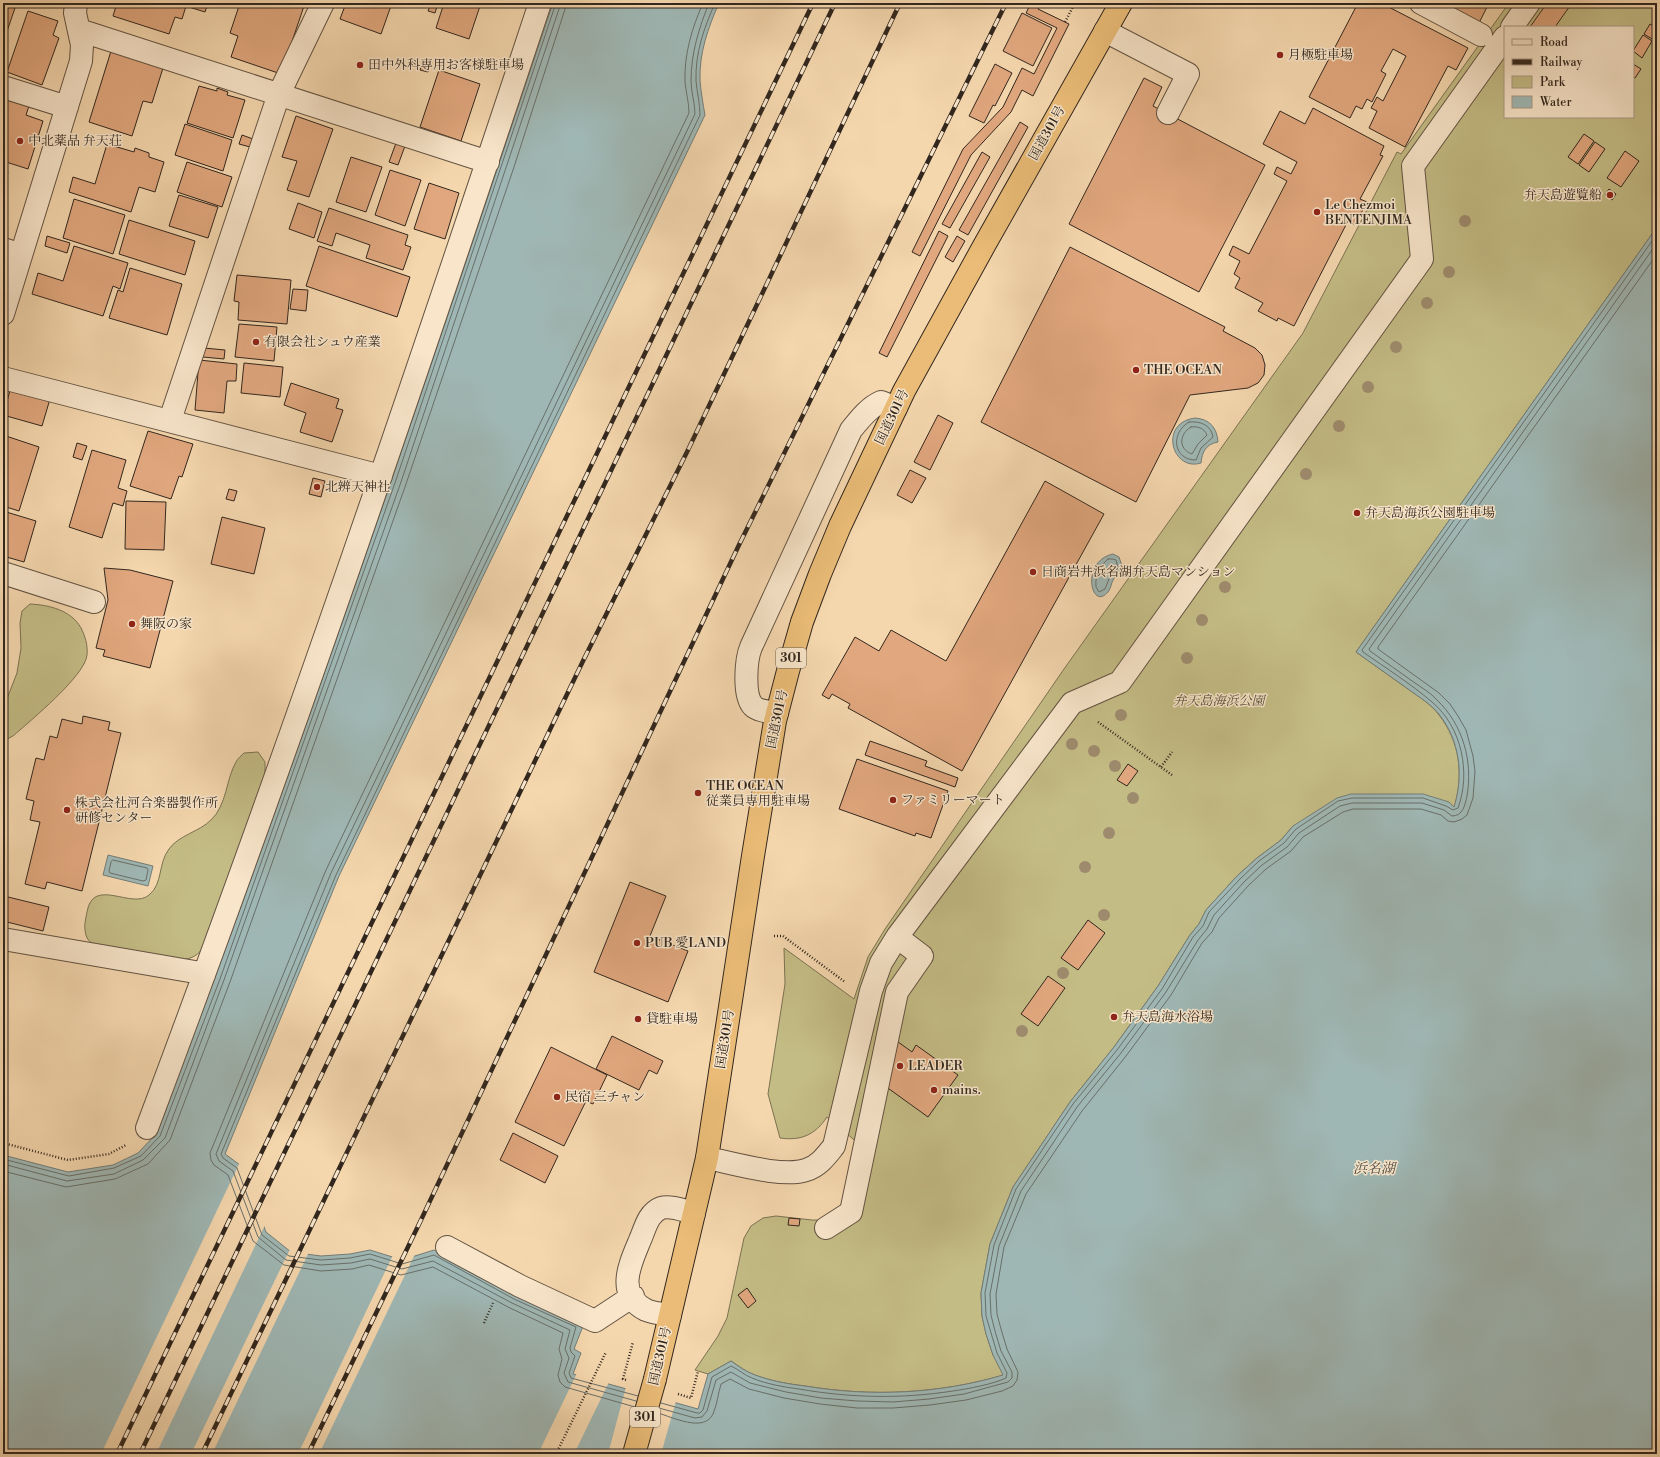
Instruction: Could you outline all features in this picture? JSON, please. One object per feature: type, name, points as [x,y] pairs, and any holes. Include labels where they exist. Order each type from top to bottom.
[{"type":"highway","name":"国道301号","points":[[634,1454],[655,1379],[707,1158],[753,856],[777,713],[796,643],[820,574],[840,526],[896,408],[941,322],[1121,3]]},
{"type":"street","points":[[3,314],[12,252],[67,108],[81,61],[82,45],[75,13],[76,3]]},
{"type":"street","points":[[170,420],[280,94],[323,3]]},
{"type":"street","points":[[147,1128],[204,975],[381,476],[488,162],[540,3]]},
{"type":"street","points":[[1421,3],[1481,35]]},
{"type":"street","points":[[1513,26],[1529,3]]},
{"type":"street","points":[[79,30],[488,162]]},
{"type":"street","points":[[1105,30],[1188,74],[1168,113]]},
{"type":"street","points":[[707,1158],[790,1174],[808,1170],[823,1161],[834,1146],[870,993],[881,963],[897,937],[1072,704],[1120,682],[1422,259],[1413,166],[1504,38]]},
{"type":"street","points":[[3,87],[67,108]]},
{"type":"street","points":[[3,378],[170,420],[381,476]]},
{"type":"street","points":[[777,713],[753,706],[750,698],[746,668],[751,647],[851,430],[863,416],[880,402],[896,408]]},
{"type":"street","points":[[3,573],[94,602]]},
{"type":"street","points":[[826,1228],[851,1212],[897,992],[922,956],[897,937]]},
{"type":"street","points":[[3,939],[196,972],[204,975]]},
{"type":"street","points":[[670,1316],[647,1310],[636,1302],[629,1291],[627,1278],[630,1265],[648,1220],[654,1212],[662,1208],[671,1208],[694,1213]]},
{"type":"street","points":[[447,1247],[520,1286],[595,1321],[633,1296]]},
{"type":"path","points":[[1065,22],[1075,3]]},
{"type":"path","points":[[1072,704],[1172,775]]},
{"type":"path","points":[[1161,767],[1172,752]]},
{"type":"path","points":[[774,936],[783,936],[856,990],[870,993]]},
{"type":"path","points":[[3,1143],[68,1160],[109,1154],[131,1143],[147,1128]]},
{"type":"path","points":[[623,1379],[633,1342]]},
{"type":"path","points":[[556,1454],[606,1352]]},
{"type":"path","points":[[678,1394],[690,1398],[698,1371]]},
{"type":"green space","name":"弁天島海浜公園","points":[[1509,3],[1657,3],[1657,227],[1356,652],[1429,704],[1446,725],[1452,736],[1458,759],[1459,783],[1454,808],[1293,826],[1281,840],[1257,858],[1237,876],[1206,910],[1199,924],[1190,935],[1158,986],[1114,1047],[1070,1102],[1013,1187],[990,1244],[981,1293],[982,1316],[986,1334],[993,1355],[1004,1375],[930,1390],[905,1392],[855,1392],[792,1384],[767,1379],[746,1371],[731,1361],[708,1374],[695,1370],[718,1336],[727,1318],[744,1238],[751,1226],[763,1218],[776,1216],[826,1220],[848,1202],[859,1144],[827,1117],[818,1128],[807,1135],[795,1139],[780,1138],[768,1094],[785,984],[784,948],[854,999],[868,957],[885,929],[1064,669],[1303,333],[1397,152],[1401,154]]},
{"type":"green space","points":[[30,604],[52,607],[65,613],[77,622],[84,634],[87,644],[87,655],[84,664],[77,674],[56,698],[13,736],[3,739],[3,709],[17,673],[21,648],[20,623],[22,611]]},
{"type":"green space","points":[[258,752],[265,762],[265,776],[205,945],[200,952],[191,958],[179,960],[97,946],[90,942],[86,936],[85,926],[87,912],[91,902],[97,896],[105,895],[142,899],[149,895],[159,879],[163,861],[169,849],[178,840],[201,828],[211,820],[220,807],[230,776],[239,758],[244,753]]},
{"type":"water","name":"浜名湖","points":[[553,3],[719,3],[708,31],[701,61],[700,81],[705,115],[339,876],[225,1154],[240,1165],[266,1232],[291,1252],[321,1256],[350,1254],[370,1250],[402,1260],[434,1250],[516,1295],[583,1326],[574,1349],[581,1353],[573,1374],[698,1409],[708,1374],[731,1361],[748,1372],[773,1381],[855,1392],[905,1392],[930,1390],[1003,1375],[993,1355],[986,1334],[982,1316],[981,1293],[990,1244],[1013,1187],[1070,1102],[1114,1047],[1158,986],[1190,935],[1199,924],[1206,910],[1237,876],[1257,858],[1281,840],[1293,826],[1337,798],[1351,794],[1423,794],[1449,802],[1454,807],[1459,783],[1458,759],[1452,735],[1446,724],[1436,710],[1429,704],[1356,652],[1657,227],[1657,1454],[3,1454],[3,1155],[68,1172],[113,1165],[138,1153],[156,1134],[209,994],[311,712],[409,429]]},
{"type":"water","points":[[1195,418],[1208,422],[1214,428],[1218,442],[1205,449],[1202,455],[1201,463],[1191,464],[1183,460],[1177,454],[1173,446],[1173,437],[1176,428],[1183,422]]},
{"type":"water","points":[[1113,554],[1119,557],[1123,569],[1114,578],[1108,592],[1102,596],[1097,595],[1093,591],[1092,574],[1096,566],[1103,558]]},
{"type":"water","points":[[108,855],[153,866],[148,886],[103,875]]},
{"type":"pier","points":[[240,1162],[265,1225],[156,1454],[101,1454]]},
{"type":"pier","points":[[290,1249],[309,1252],[212,1454],[191,1454]]},
{"type":"pier","points":[[415,1254],[319,1454],[298,1454],[393,1255],[402,1258]]},
{"type":"pier","points":[[577,1373],[609,1382],[574,1454],[538,1454]]},
{"type":"pier","points":[[626,1387],[676,1401],[661,1454],[608,1454]]},
{"type":"building","points":[[3,3],[16,5],[3,43]]},
{"type":"building","points":[[38,3],[52,3],[51,7]]},
{"type":"building","points":[[117,3],[187,3],[182,19],[175,17],[169,34],[113,16]]},
{"type":"building","points":[[190,3],[208,3],[205,12],[189,7]]},
{"type":"building","points":[[220,3],[233,3],[232,7]]},
{"type":"building","points":[[240,3],[305,3],[281,74],[231,57],[238,36],[230,33]]},
{"type":"building","points":[[346,3],[392,3],[381,34],[340,19]]},
{"type":"building","points":[[431,3],[438,3],[435,13],[428,11]]},
{"type":"building","points":[[444,3],[481,3],[469,39],[436,28]]},
{"type":"building","points":[[1031,3],[1041,3],[1038,9],[1069,24],[1033,96],[1022,90],[1011,112],[971,155],[920,256],[912,252],[963,149],[1003,107],[1022,68],[1034,74],[1057,28],[1026,13]]},
{"type":"building","points":[[1358,3],[1381,3],[1468,48],[1456,70],[1448,66],[1405,147],[1369,128],[1377,111],[1371,108],[1377,97],[1383,101],[1406,56],[1393,49],[1381,71],[1386,74],[1372,102],[1367,99],[1362,109],[1356,106],[1350,118],[1309,97]]},
{"type":"building","points":[[1441,3],[1489,3],[1479,23]]},
{"type":"building","points":[[1547,3],[1572,3],[1556,26],[1531,26]]},
{"type":"building","points":[[1616,3],[1625,3],[1622,7]]},
{"type":"building","points":[[28,11],[58,21],[53,35],[59,38],[42,85],[7,72]]},
{"type":"building","points":[[1022,13],[1052,28],[1033,66],[1003,51]]},
{"type":"building","points":[[1650,24],[1657,28],[1657,42],[1644,34]]},
{"type":"building","points":[[1643,35],[1652,41],[1642,58],[1634,52]]},
{"type":"building","points":[[111,51],[163,68],[152,103],[143,101],[132,136],[89,122]]},
{"type":"building","points":[[423,60],[431,62],[428,72],[420,70]]},
{"type":"building","points":[[995,64],[1012,73],[995,106],[993,105],[984,123],[969,116]]},
{"type":"building","points":[[1634,65],[1641,69],[1634,78]]},
{"type":"building","points":[[439,70],[480,84],[461,141],[420,127]]},
{"type":"building","points":[[1144,78],[1162,87],[1153,106],[1265,165],[1199,292],[1069,224]]},
{"type":"building","points":[[199,86],[217,91],[217,88],[228,92],[227,95],[245,100],[233,138],[187,123]]},
{"type":"building","name":"中北薬品 弁天荘","points":[[3,97],[29,106],[26,115],[43,121],[28,169],[3,161]]},
{"type":"building","name":"Le Chezmoi BENTENJIMA","points":[[1313,108],[1384,146],[1380,155],[1383,156],[1360,199],[1367,202],[1355,225],[1348,221],[1294,326],[1278,318],[1277,321],[1258,311],[1263,303],[1235,288],[1240,278],[1234,274],[1240,261],[1229,255],[1233,246],[1249,254],[1287,181],[1274,174],[1277,167],[1291,174],[1297,162],[1263,144],[1280,111],[1305,124]]},
{"type":"building","points":[[296,116],[333,129],[309,197],[287,190],[297,161],[282,157]]},
{"type":"building","points":[[1020,122],[1028,127],[968,235],[959,230]]},
{"type":"building","points":[[185,124],[232,140],[223,171],[175,155]]},
{"type":"building","points":[[1584,134],[1594,141],[1578,164],[1568,157]]},
{"type":"building","points":[[242,135],[253,139],[250,147],[239,144]]},
{"type":"building","points":[[1595,142],[1605,149],[1589,172],[1579,165]]},
{"type":"building","points":[[396,143],[405,146],[398,165],[389,162]]},
{"type":"building","points":[[107,144],[134,152],[135,148],[149,153],[149,157],[164,162],[155,192],[139,187],[131,212],[69,192],[73,177],[95,184]]},
{"type":"building","points":[[1625,151],[1639,161],[1621,187],[1607,178]]},
{"type":"building","points":[[982,152],[990,157],[950,228],[942,224]]},
{"type":"building","points":[[351,157],[382,167],[366,212],[336,202]]},
{"type":"building","points":[[187,162],[232,177],[222,207],[177,192]]},
{"type":"building","points":[[390,170],[421,180],[405,226],[375,215]]},
{"type":"building","points":[[3,171],[8,172],[3,188]]},
{"type":"building","points":[[429,183],[459,193],[445,239],[414,229]]},
{"type":"building","name":"弁天島遊覧船","points":[[1609,189],[1616,194],[1612,200],[1605,195]]},
{"type":"building","points":[[179,195],[218,207],[208,238],[169,226]]},
{"type":"building","points":[[74,199],[125,215],[113,254],[63,238]]},
{"type":"building","points":[[298,203],[322,212],[314,238],[289,229]]},
{"type":"building","points":[[329,208],[408,235],[405,245],[411,247],[403,270],[366,258],[370,245],[336,233],[332,246],[317,241]]},
{"type":"building","points":[[129,220],[195,241],[185,275],[119,254]]},
{"type":"building","points":[[939,231],[948,236],[887,357],[879,353]]},
{"type":"building","points":[[47,236],[70,243],[67,253],[45,246]]},
{"type":"building","points":[[957,236],[965,241],[953,262],[945,257]]},
{"type":"building","points":[[74,246],[128,263],[120,289],[113,286],[103,316],[32,294],[38,273],[63,281]]},
{"type":"building","points":[[319,246],[410,277],[397,317],[306,286]]},
{"type":"building","name":"THE OCEAN","points":[[1070,247],[1225,327],[1223,331],[1255,348],[1262,355],[1265,365],[1264,375],[1258,383],[1248,388],[1190,395],[1136,502],[981,422]]},
{"type":"building","points":[[130,268],[182,284],[167,335],[109,318],[118,290],[123,292]]},
{"type":"building","points":[[237,275],[291,280],[287,324],[238,320],[239,302],[234,301]]},
{"type":"building","points":[[293,289],[308,290],[306,311],[290,309]]},
{"type":"building","points":[[239,324],[277,327],[274,361],[235,357]]},
{"type":"building","points":[[204,348],[225,350],[224,359],[203,357]]},
{"type":"building","points":[[199,360],[237,364],[236,381],[227,381],[224,413],[195,410]]},
{"type":"building","points":[[244,363],[283,367],[280,397],[241,393]]},
{"type":"building","points":[[291,383],[339,399],[336,408],[343,410],[332,442],[300,432],[306,413],[284,405]]},
{"type":"building","points":[[11,387],[50,399],[42,426],[3,415]]},
{"type":"building","points":[[938,415],[953,423],[930,470],[914,462]]},
{"type":"building","points":[[148,431],[193,444],[182,477],[179,476],[171,499],[130,486]]},
{"type":"building","points":[[3,435],[39,447],[19,511],[3,506]]},
{"type":"building","points":[[77,443],[87,446],[82,460],[73,457]]},
{"type":"building","points":[[92,450],[126,460],[118,488],[127,491],[123,506],[113,503],[102,538],[69,527]]},
{"type":"building","points":[[910,470],[926,478],[912,503],[897,495]]},
{"type":"building","name":"北辨天神社","points":[[313,478],[325,481],[321,497],[309,494]]},
{"type":"building","name":"日商岩井浜名湖弁天島マンション","points":[[1045,481],[1104,514],[962,771],[848,708],[850,704],[832,694],[829,699],[822,695],[855,637],[879,651],[891,630],[946,661]]},
{"type":"building","points":[[229,489],[237,491],[234,501],[226,499]]},
{"type":"building","points":[[126,501],[166,502],[164,550],[125,549]]},
{"type":"building","points":[[3,511],[36,521],[24,562],[3,556]]},
{"type":"building","points":[[222,517],[265,528],[254,574],[211,564]]},
{"type":"building","name":"舞阪の家","points":[[104,568],[130,570],[173,581],[150,668],[103,656],[105,650],[96,648],[108,600]]},
{"type":"building","name":"株式会社河合楽器製作所 研修センター","points":[[83,716],[110,722],[108,730],[121,733],[82,891],[47,882],[45,889],[25,884],[40,822],[30,820],[34,801],[26,799],[36,758],[44,760],[50,736],[57,738],[62,719],[82,724]]},
{"type":"building","points":[[870,741],[927,761],[925,766],[958,778],[955,787],[865,755]]},
{"type":"building","name":"ファミリーマート","points":[[857,759],[948,791],[931,838],[916,833],[915,836],[839,809]]},
{"type":"building","points":[[1128,764],[1138,771],[1127,786],[1117,780]]},
{"type":"building","name":"PUB 愛LAND","points":[[630,882],[666,896],[650,936],[688,951],[668,1002],[594,972]]},
{"type":"building","points":[[4,896],[49,907],[43,931],[3,921]]},
{"type":"building","points":[[1088,920],[1105,933],[1078,970],[1061,958]]},
{"type":"building","points":[[1048,976],[1065,988],[1038,1026],[1021,1014]]},
{"type":"building","points":[[612,1036],[663,1061],[657,1074],[649,1070],[639,1090],[596,1069]]},
{"type":"building","points":[[894,1039],[912,1052],[916,1045],[958,1075],[928,1117],[885,1086]]},
{"type":"building","points":[[551,1047],[607,1075],[593,1104],[586,1101],[564,1146],[515,1122]]},
{"type":"building","points":[[513,1133],[558,1156],[545,1183],[500,1160]]},
{"type":"building","points":[[789,1218],[800,1219],[799,1226],[788,1225]]},
{"type":"building","points":[[747,1288],[756,1301],[748,1308],[738,1295]]},
{"type":"railway","points":[[117,1454],[813,3]]},
{"type":"railway","points":[[140,1454],[835,3]]},
{"type":"railway","points":[[202,1454],[583,661],[688,450],[900,3]]},
{"type":"railway","points":[[308,1454],[421,1220],[738,547],[1006,3]]},
{"type":"place","name":"月極駐車場","points":[[1280,55]]},
{"type":"place","name":"田中外科専用お客様駐車場","points":[[360,65]]},
{"type":"place","name":"中北薬品 弁天荘","points":[[20,141]]},
{"type":"place","name":"弁天島遊覧船","points":[[1610,195]]},
{"type":"place","name":"Le Chezmoi BENTENJIMA","points":[[1317,212]]},
{"type":"place","name":"有限会社シュウ産業","points":[[256,342]]},
{"type":"place","name":"THE OCEAN","points":[[1136,370]]},
{"type":"place","name":"北辨天神社","points":[[317,487]]},
{"type":"place","name":"弁天島海浜公園駐車場","points":[[1357,513]]},
{"type":"place","name":"日商岩井浜名湖弁天島マンション","points":[[1033,572]]},
{"type":"place","name":"舞阪の家","points":[[132,624]]},
{"type":"place","name":"THE OCEAN 従業員専用駐車場","points":[[698,793]]},
{"type":"place","name":"ファミリーマート","points":[[893,800]]},
{"type":"place","name":"株式会社河合楽器製作所 研修センター","points":[[67,810]]},
{"type":"place","name":"PUB 愛LAND","points":[[637,943]]},
{"type":"place","name":"弁天島海水浴場","points":[[1114,1017]]},
{"type":"place","name":"貸駐車場","points":[[638,1019]]},
{"type":"place","name":"LEADER","points":[[900,1066]]},
{"type":"place","name":"mains.","points":[[934,1090]]},
{"type":"place","name":"民宿 三チャン","points":[[557,1097]]}]
